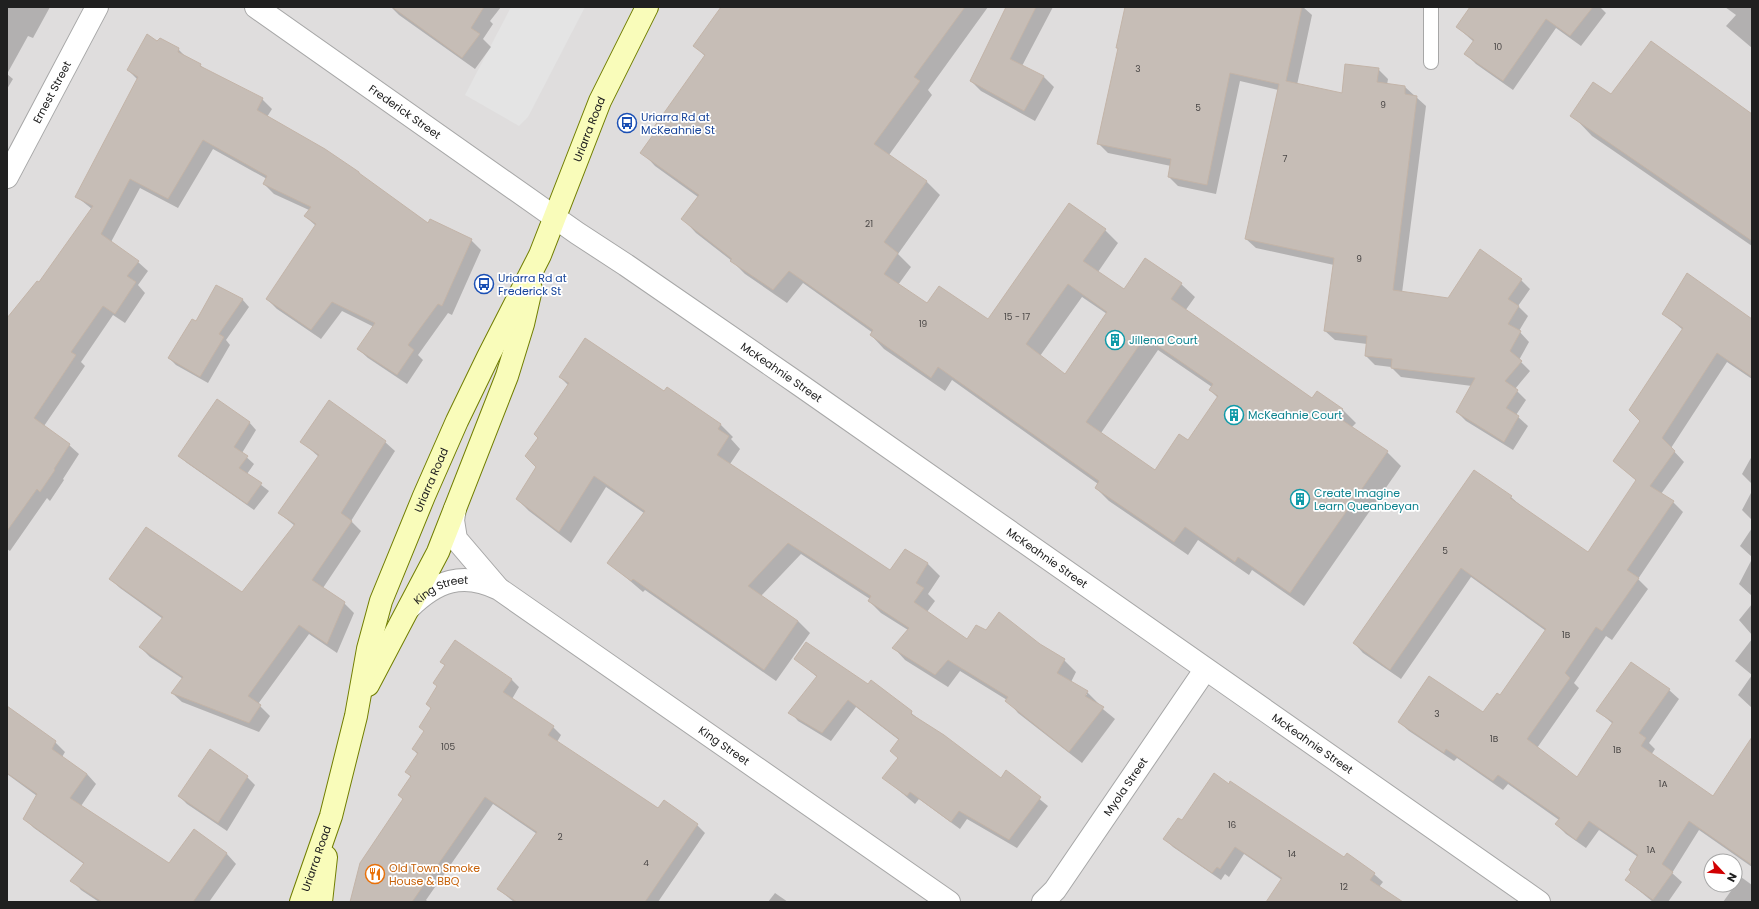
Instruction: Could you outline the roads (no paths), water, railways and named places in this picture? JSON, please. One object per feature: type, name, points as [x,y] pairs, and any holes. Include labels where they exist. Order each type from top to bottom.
[{"type":"main road","name":"Uriarra Road","points":[[356,716],[375,671],[430,570],[514,355],[540,255],[554,216],[600,101],[647,7]]},
{"type":"main road","name":"Uriarra Road","points":[[301,902],[331,816],[356,716],[368,648],[382,601],[443,453],[488,356],[540,255]]},
{"type":"main road","name":"Uriarra Road","points":[[321,902],[331,816]]},
{"type":"street","name":"Ernest Street","points":[[7,177],[97,7]]},
{"type":"street","name":"Frederick Street","points":[[256,7],[554,216]]},
{"type":"street","name":"McKeahnie Street","points":[[554,216],[800,384],[1205,670],[1539,902]]},
{"type":"street","name":"King Street","points":[[455,508],[453,520],[456,539],[499,589],[949,902]]},
{"type":"street","name":"King Street","points":[[409,608],[432,589],[448,582],[463,579],[476,581],[499,589]]},
{"type":"street","name":"Myola Street","points":[[1043,902],[1055,890],[1205,670]]},
{"type":"lane","points":[[1431,7],[1431,62]]},
{"type":"place","name":"Uriarra Rd at McKeahnie St","points":[[627,123]]},
{"type":"place","name":"Uriarra Rd at Frederick St","points":[[484,284]]},
{"type":"place","name":"Jillena Court","points":[[1115,340]]},
{"type":"place","name":"McKeahnie Court","points":[[1234,415]]},
{"type":"place","name":"Create Imagine Learn Queanbeyan","points":[[1300,499]]},
{"type":"place","name":"Old Town Smoke House & BBQ","points":[[375,874]]}]
